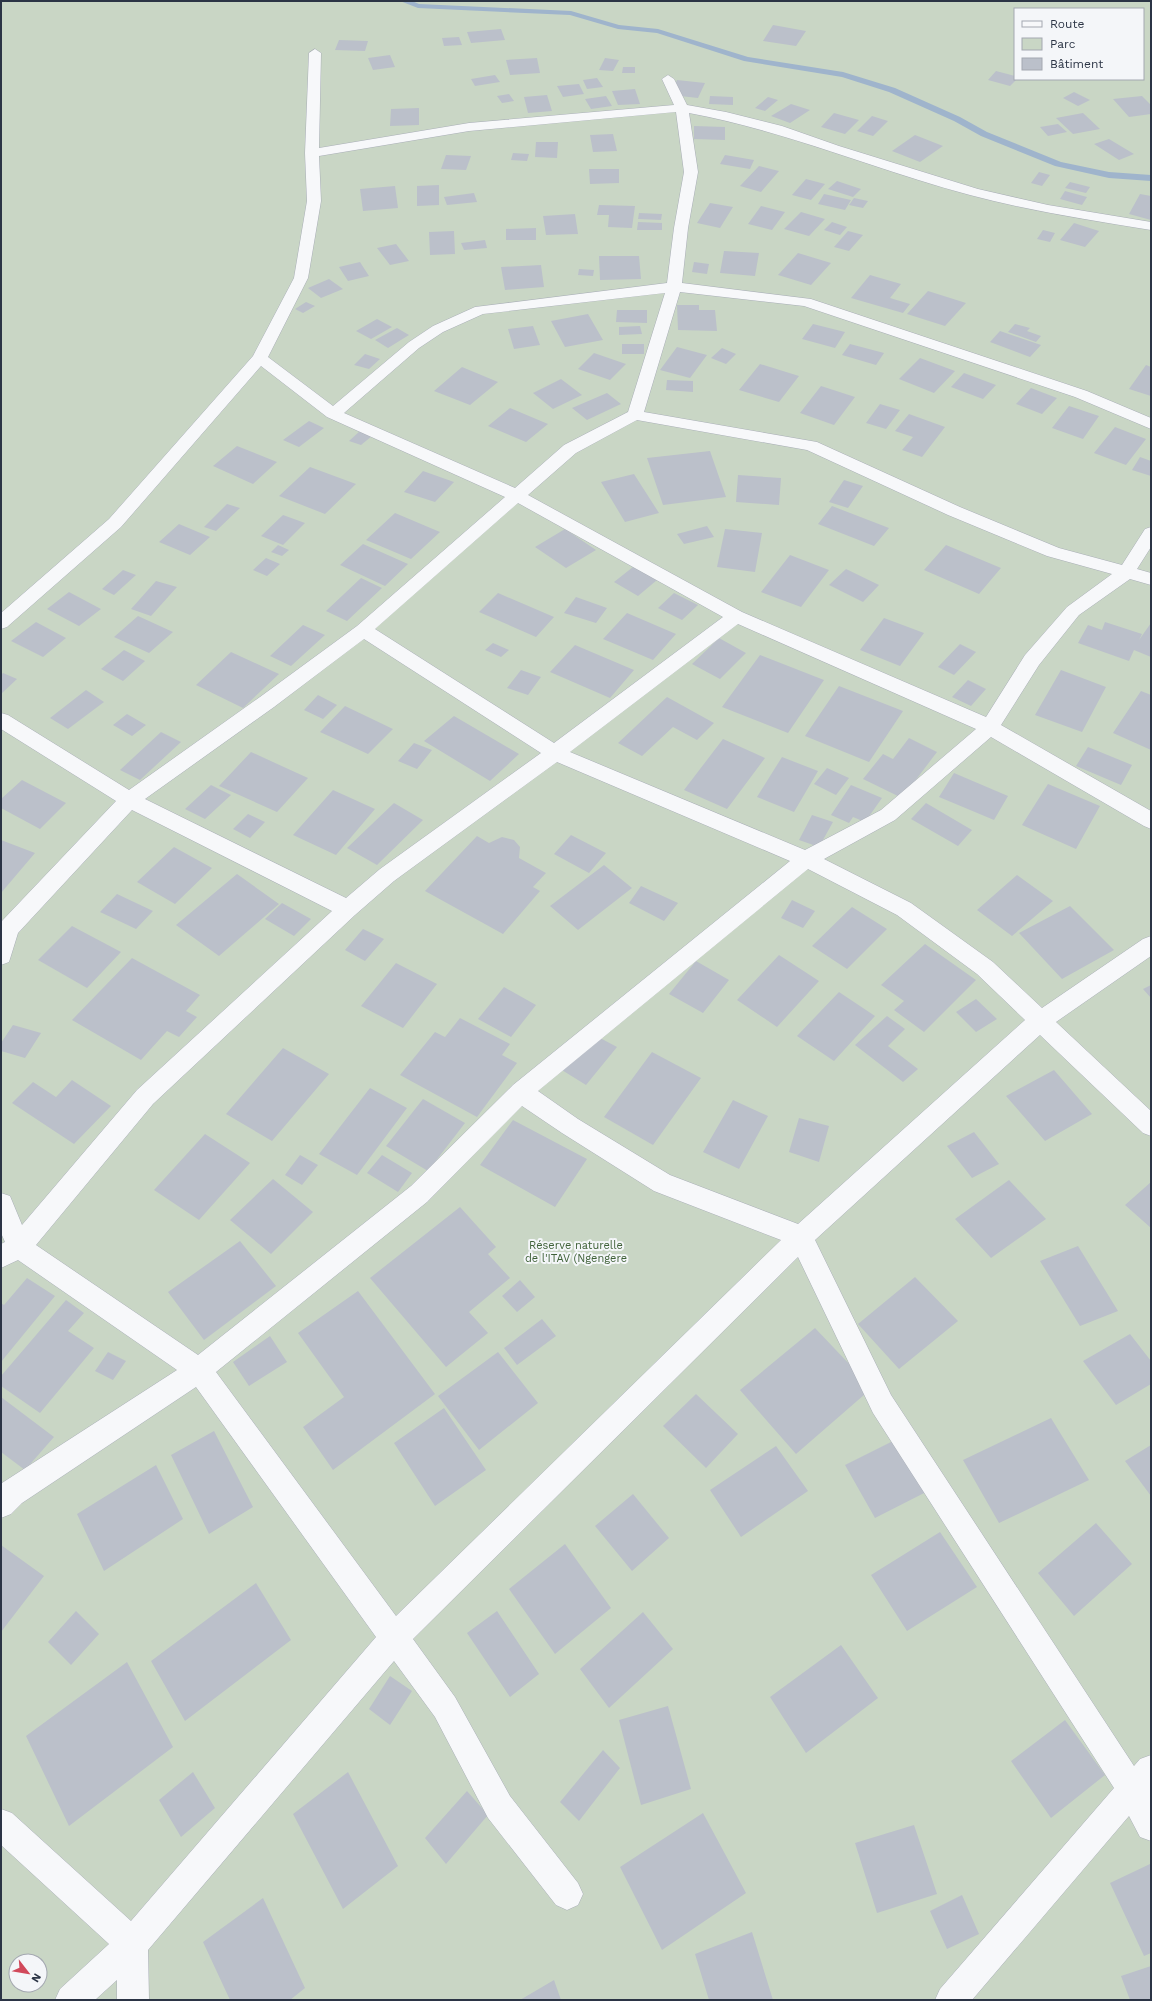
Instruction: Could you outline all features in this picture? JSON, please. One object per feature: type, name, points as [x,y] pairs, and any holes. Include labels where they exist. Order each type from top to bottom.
[{"type":"street","points":[[1,623],[115,523],[260,358],[301,278],[314,201],[312,153],[315,53]]},
{"type":"street","points":[[635,415],[674,287],[681,228],[691,172],[682,108],[668,79]]},
{"type":"street","points":[[312,153],[469,127],[682,108],[726,116],[777,129],[834,149],[974,192],[1048,209],[1151,226]]},
{"type":"street","points":[[334,414],[414,345],[438,329],[480,310],[674,287],[806,302],[1081,394],[1151,424]]},
{"type":"street","points":[[260,358],[334,414],[516,496],[736,616],[990,727],[1151,821]]},
{"type":"street","points":[[1,956],[8,929],[129,800],[267,702],[363,630],[570,449],[635,415],[811,446],[954,511],[1053,552],[1151,579]]},
{"type":"street","points":[[1,1504],[12,1493],[199,1370],[419,1194],[521,1092],[806,859],[888,815],[990,727],[1032,660],[1073,611],[1126,573],[1151,533]]},
{"type":"street","points":[[10,1252],[145,1096],[348,909],[387,875],[555,753],[736,616]]},
{"type":"street","points":[[363,630],[555,753],[806,859],[904,909],[984,968],[1041,1020],[1151,1126]]},
{"type":"street","points":[[1,720],[129,800],[348,909]]},
{"type":"street","points":[[71,2000],[132,1944],[395,1637],[801,1237],[1041,1020],[1151,944]]},
{"type":"street","points":[[521,1092],[570,1126],[662,1183],[801,1237],[882,1404],[1141,1780],[1151,1826]]},
{"type":"street","points":[[1,1204],[10,1252],[199,1370],[445,1707],[499,1807],[567,1894]]},
{"type":"street","points":[[951,2000],[1141,1780]]},
{"type":"street","points":[[1,1824],[132,1944],[133,2000]]},
{"type":"green space","name":"Réserve naturelle de l'ITAV (Ngengere","points":[[1,1],[1151,1],[1151,2000],[1,2000]]},
{"type":"building","points":[[773,25],[806,31],[796,46],[763,41]]},
{"type":"building","points":[[501,29],[505,40],[471,43],[467,32]]},
{"type":"building","points":[[459,37],[462,45],[444,46],[442,38]]},
{"type":"building","points":[[339,40],[368,41],[365,51],[335,50]]},
{"type":"building","points":[[390,55],[395,67],[373,70],[368,58]]},
{"type":"building","points":[[537,58],[540,73],[510,75],[506,60]]},
{"type":"building","points":[[605,58],[619,60],[613,71],[599,70]]},
{"type":"building","points":[[623,67],[635,67],[635,73],[622,73]]},
{"type":"building","points":[[996,71],[1014,76],[1014,80],[1016,80],[1010,86],[988,80]]},
{"type":"building","points":[[495,75],[500,82],[475,86],[471,79]]},
{"type":"building","points":[[597,78],[603,87],[587,89],[583,80]]},
{"type":"building","points":[[677,80],[705,83],[698,98],[671,95]]},
{"type":"building","points":[[579,84],[584,94],[563,97],[557,86]]},
{"type":"building","points":[[635,89],[640,104],[618,105],[612,91]]},
{"type":"building","points":[[1074,92],[1090,100],[1078,106],[1063,98]]},
{"type":"building","points":[[509,94],[514,101],[502,103],[497,96]]},
{"type":"building","points":[[547,95],[552,111],[528,113],[524,97]]},
{"type":"building","points":[[606,96],[612,106],[591,109],[585,99]]},
{"type":"building","points":[[710,96],[733,97],[733,105],[709,104]]},
{"type":"building","points":[[1142,96],[1151,105],[1151,114],[1129,117],[1113,99]]},
{"type":"building","points":[[768,97],[778,100],[765,111],[755,108]]},
{"type":"building","points":[[791,104],[810,110],[790,123],[771,116]]},
{"type":"building","points":[[419,108],[419,125],[390,126],[391,109]]},
{"type":"building","points":[[834,113],[859,120],[845,134],[821,127]]},
{"type":"building","points":[[1083,113],[1100,129],[1073,134],[1056,118]]},
{"type":"building","points":[[872,116],[888,121],[873,136],[857,131]]},
{"type":"building","points":[[1058,124],[1067,132],[1048,136],[1040,127]]},
{"type":"building","points":[[694,126],[725,127],[725,140],[694,139]]},
{"type":"building","points":[[613,134],[617,151],[593,152],[590,135]]},
{"type":"building","points":[[915,135],[943,146],[920,162],[892,151]]},
{"type":"building","points":[[1109,139],[1134,154],[1119,160],[1094,144]]},
{"type":"building","points":[[536,142],[558,142],[557,158],[535,157]]},
{"type":"building","points":[[513,153],[529,154],[527,161],[511,160]]},
{"type":"building","points":[[446,155],[471,156],[466,170],[441,169]]},
{"type":"building","points":[[725,155],[754,160],[750,169],[720,164]]},
{"type":"building","points":[[759,166],[779,171],[761,192],[740,186]]},
{"type":"building","points":[[589,169],[619,169],[619,183],[590,184]]},
{"type":"building","points":[[1039,172],[1050,175],[1042,186],[1031,183]]},
{"type":"building","points":[[806,179],[825,184],[811,200],[792,195]]},
{"type":"building","points":[[837,181],[861,189],[853,197],[828,189]]},
{"type":"building","points":[[1070,182],[1090,187],[1086,193],[1065,188]]},
{"type":"building","points":[[439,185],[439,205],[417,206],[417,186]]},
{"type":"building","points":[[395,186],[398,208],[363,211],[360,189]]},
{"type":"building","points":[[1065,191],[1087,197],[1082,205],[1060,199]]},
{"type":"building","points":[[474,193],[477,202],[447,205],[444,197]]},
{"type":"building","points":[[824,194],[851,200],[845,210],[818,204]]},
{"type":"building","points":[[1140,194],[1151,196],[1151,220],[1129,214]]},
{"type":"building","points":[[854,198],[868,201],[863,208],[849,205]]},
{"type":"building","points":[[710,203],[733,207],[720,228],[697,223]]},
{"type":"building","points":[[599,205],[635,206],[632,228],[608,227],[609,215],[597,215]]},
{"type":"building","points":[[761,206],[785,212],[772,230],[748,224]]},
{"type":"building","points":[[801,212],[825,219],[809,236],[784,229]]},
{"type":"building","points":[[639,213],[662,214],[661,220],[638,219]]},
{"type":"building","points":[[575,214],[578,234],[546,235],[543,216]]},
{"type":"building","points":[[638,222],[662,223],[662,230],[637,230]]},
{"type":"building","points":[[832,222],[847,227],[840,235],[824,230]]},
{"type":"building","points":[[1074,223],[1099,231],[1085,247],[1060,240]]},
{"type":"building","points":[[536,228],[536,240],[506,240],[506,229]]},
{"type":"building","points":[[1043,230],[1055,233],[1050,242],[1037,239]]},
{"type":"building","points":[[454,231],[455,254],[430,255],[429,232]]},
{"type":"building","points":[[848,231],[863,235],[849,251],[834,247]]},
{"type":"building","points":[[485,240],[487,248],[464,250],[461,243]]},
{"type":"building","points":[[396,244],[409,261],[390,265],[377,248]]},
{"type":"building","points":[[724,251],[759,253],[755,276],[720,273]]},
{"type":"building","points":[[798,253],[831,263],[811,285],[778,275]]},
{"type":"building","points":[[599,256],[639,256],[641,279],[600,280]]},
{"type":"building","points":[[360,262],[369,276],[348,281],[339,267]]},
{"type":"building","points":[[694,262],[709,264],[707,274],[692,272]]},
{"type":"building","points":[[541,265],[544,287],[505,290],[501,267]]},
{"type":"building","points":[[579,269],[594,270],[593,276],[578,275]]},
{"type":"building","points":[[870,275],[901,284],[890,298],[910,304],[903,313],[851,298]]},
{"type":"building","points":[[329,279],[343,289],[321,298],[308,288]]},
{"type":"building","points":[[928,291],[966,303],[945,326],[907,314]]},
{"type":"building","points":[[306,302],[315,306],[303,313],[295,309]]},
{"type":"building","points":[[677,305],[699,305],[699,310],[715,310],[717,331],[678,330]]},
{"type":"building","points":[[617,310],[647,310],[647,323],[616,322]]},
{"type":"building","points":[[588,314],[603,340],[565,347],[551,321]]},
{"type":"building","points":[[377,319],[392,327],[371,339],[356,331]]},
{"type":"building","points":[[813,324],[845,332],[835,348],[802,339]]},
{"type":"building","points":[[1015,324],[1030,328],[1027,331],[1041,336],[1036,342],[1008,332]]},
{"type":"building","points":[[533,326],[540,345],[514,349],[508,329]]},
{"type":"building","points":[[640,326],[642,334],[619,335],[619,327]]},
{"type":"building","points":[[397,328],[409,335],[388,348],[375,340]]},
{"type":"building","points":[[1000,331],[1041,345],[1030,357],[990,342]]},
{"type":"building","points":[[622,344],[644,344],[644,354],[622,354]]},
{"type":"building","points":[[850,344],[884,353],[876,365],[842,355]]},
{"type":"building","points":[[677,347],[707,355],[690,378],[660,370]]},
{"type":"building","points":[[722,348],[736,354],[726,364],[711,358]]},
{"type":"building","points":[[594,353],[626,364],[610,380],[578,369]]},
{"type":"building","points":[[365,354],[380,359],[369,369],[354,365]]},
{"type":"building","points":[[920,358],[955,371],[934,393],[899,379]]},
{"type":"building","points":[[760,364],[799,376],[779,402],[739,390]]},
{"type":"building","points":[[1146,365],[1151,367],[1151,396],[1129,389]]},
{"type":"building","points":[[462,367],[498,382],[470,405],[434,391]]},
{"type":"building","points":[[964,373],[996,385],[983,399],[951,387]]},
{"type":"building","points":[[561,379],[582,395],[553,409],[533,393]]},
{"type":"building","points":[[667,380],[693,381],[693,392],[666,390]]},
{"type":"building","points":[[821,386],[855,397],[834,425],[800,413]]},
{"type":"building","points":[[1031,388],[1057,398],[1042,414],[1016,404]]},
{"type":"building","points":[[607,393],[621,404],[587,420],[572,408]]},
{"type":"building","points":[[880,404],[900,410],[886,429],[866,423]]},
{"type":"building","points":[[1069,406],[1099,416],[1083,439],[1052,428]]},
{"type":"building","points":[[510,408],[548,424],[526,442],[488,426]]},
{"type":"building","points":[[909,414],[945,427],[922,457],[902,450],[913,437],[895,431]]},
{"type":"building","points":[[309,421],[324,428],[299,447],[283,440]]},
{"type":"building","points":[[1115,427],[1146,439],[1126,465],[1094,453]]},
{"type":"building","points":[[360,431],[372,436],[361,445],[349,441]]},
{"type":"building","points":[[237,446],[277,462],[253,484],[213,466]]},
{"type":"building","points":[[710,451],[726,497],[663,505],[647,458]]},
{"type":"building","points":[[1140,457],[1151,461],[1151,476],[1132,470]]},
{"type":"building","points":[[310,467],[356,484],[325,514],[279,496]]},
{"type":"building","points":[[423,471],[454,482],[435,502],[404,492]]},
{"type":"building","points":[[634,474],[659,513],[625,522],[601,482]]},
{"type":"building","points":[[738,475],[781,478],[779,505],[736,502]]},
{"type":"building","points":[[844,480],[863,486],[848,508],[829,502]]},
{"type":"building","points":[[227,504],[240,508],[216,531],[204,527]]},
{"type":"building","points":[[832,506],[889,528],[874,546],[818,524]]},
{"type":"building","points":[[395,513],[440,532],[411,559],[366,540]]},
{"type":"building","points":[[283,515],[305,523],[283,545],[261,536]]},
{"type":"building","points":[[179,524],[210,537],[190,555],[159,542]]},
{"type":"building","points":[[707,526],[714,537],[684,544],[677,534]]},
{"type":"building","points":[[565,529],[596,550],[566,568],[535,547]]},
{"type":"building","points":[[725,529],[762,533],[755,572],[717,567]]},
{"type":"building","points":[[363,544],[408,564],[385,586],[340,565]]},
{"type":"building","points":[[278,545],[289,550],[282,556],[271,552]]},
{"type":"building","points":[[946,545],[1001,568],[979,594],[924,570]]},
{"type":"building","points":[[790,555],[829,570],[801,607],[761,592]]},
{"type":"building","points":[[266,558],[280,564],[267,576],[253,570]]},
{"type":"building","points":[[633,567],[657,580],[638,596],[614,582]]},
{"type":"building","points":[[846,569],[879,585],[863,602],[829,585]]},
{"type":"building","points":[[123,570],[136,575],[114,595],[102,589]]},
{"type":"building","points":[[361,578],[382,588],[347,621],[326,611]]},
{"type":"building","points":[[156,581],[177,587],[151,616],[131,609]]},
{"type":"building","points":[[69,592],[101,609],[79,626],[47,609]]},
{"type":"building","points":[[498,593],[554,617],[536,637],[479,612]]},
{"type":"building","points":[[674,593],[698,605],[682,620],[658,608]]},
{"type":"building","points":[[576,597],[607,608],[596,623],[564,613]]},
{"type":"building","points":[[627,613],[676,634],[653,660],[603,639]]},
{"type":"building","points":[[138,616],[173,632],[149,653],[114,637]]},
{"type":"building","points":[[884,618],[924,633],[900,666],[860,650]]},
{"type":"building","points":[[36,622],[66,638],[43,657],[11,641]]},
{"type":"building","points":[[1105,622],[1142,634],[1139,640],[1151,623],[1151,657],[1134,650],[1129,661],[1078,643],[1088,625],[1102,630]]},
{"type":"building","points":[[303,625],[325,635],[291,666],[270,656]]},
{"type":"building","points":[[719,638],[746,653],[720,679],[692,664]]},
{"type":"building","points":[[493,643],[509,650],[501,657],[485,650]]},
{"type":"building","points":[[960,644],[976,652],[954,675],[938,667]]},
{"type":"building","points":[[575,645],[634,670],[610,698],[550,672]]},
{"type":"building","points":[[124,650],[145,661],[123,681],[101,669]]},
{"type":"building","points":[[231,652],[279,674],[243,708],[196,685]]},
{"type":"building","points":[[760,655],[824,680],[788,733],[722,707]]},
{"type":"building","points":[[521,670],[541,677],[528,695],[507,688]]},
{"type":"building","points":[[1061,670],[1106,687],[1082,732],[1035,715]]},
{"type":"building","points":[[3,673],[17,679],[1,694],[1,675]]},
{"type":"building","points":[[968,680],[986,689],[971,706],[952,697]]},
{"type":"building","points":[[839,686],[903,711],[869,762],[805,736]]},
{"type":"building","points":[[86,690],[104,702],[68,729],[50,718]]},
{"type":"building","points":[[1141,691],[1151,695],[1151,750],[1113,733]]},
{"type":"building","points":[[318,695],[337,705],[323,719],[304,710]]},
{"type":"building","points":[[667,697],[714,723],[697,740],[673,727],[642,756],[618,743]]},
{"type":"building","points":[[345,706],[393,729],[368,754],[320,732]]},
{"type":"building","points":[[127,714],[146,725],[132,736],[113,725]]},
{"type":"building","points":[[454,716],[519,754],[490,781],[424,741]]},
{"type":"building","points":[[161,732],[181,742],[140,780],[120,770]]},
{"type":"building","points":[[909,738],[937,752],[902,798],[863,779],[883,754],[893,759]]},
{"type":"building","points":[[723,739],[765,758],[727,809],[684,790]]},
{"type":"building","points":[[414,743],[432,750],[417,769],[398,761]]},
{"type":"building","points":[[1088,747],[1132,765],[1121,785],[1076,766]]},
{"type":"building","points":[[251,752],[308,778],[277,812],[219,786]]},
{"type":"building","points":[[782,757],[818,771],[794,812],[757,797]]},
{"type":"building","points":[[827,768],[849,778],[836,795],[814,784]]},
{"type":"building","points":[[954,773],[1008,796],[994,820],[939,797]]},
{"type":"building","points":[[22,780],[66,803],[40,829],[1,808],[1,799]]},
{"type":"building","points":[[1048,784],[1100,806],[1076,849],[1022,825]]},
{"type":"building","points":[[211,785],[231,795],[205,819],[185,809]]},
{"type":"building","points":[[851,785],[882,798],[865,822],[853,817],[849,823],[831,815]]},
{"type":"building","points":[[333,790],[375,809],[336,855],[293,835]]},
{"type":"building","points":[[394,803],[423,820],[377,865],[347,848]]},
{"type":"building","points":[[926,803],[972,830],[958,846],[911,819]]},
{"type":"building","points":[[248,814],[265,822],[250,838],[233,829]]},
{"type":"building","points":[[812,815],[833,822],[819,847],[799,840]]},
{"type":"building","points":[[571,835],[606,853],[589,873],[554,854]]},
{"type":"building","points":[[477,836],[489,843],[502,837],[514,840],[520,847],[519,858],[546,873],[533,887],[540,891],[503,934],[425,891]]},
{"type":"building","points":[[1,840],[35,853],[1,893]]},
{"type":"building","points":[[174,847],[212,868],[175,904],[137,882]]},
{"type":"building","points":[[604,865],[632,888],[578,930],[550,906]]},
{"type":"building","points":[[237,874],[279,904],[219,956],[176,925]]},
{"type":"building","points":[[1017,875],[1053,901],[1012,936],[977,910]]},
{"type":"building","points":[[641,886],[678,903],[664,921],[629,903]]},
{"type":"building","points":[[117,894],[153,911],[136,929],[100,912]]},
{"type":"building","points":[[792,900],[815,911],[803,928],[781,918]]},
{"type":"building","points":[[282,903],[311,919],[294,936],[265,919]]},
{"type":"building","points":[[1070,906],[1114,950],[1062,979],[1019,933]]},
{"type":"building","points":[[852,907],[887,929],[847,969],[812,946]]},
{"type":"building","points":[[72,926],[121,952],[87,988],[38,960]]},
{"type":"building","points":[[363,929],[384,939],[365,961],[345,950]]},
{"type":"building","points":[[925,944],[976,980],[924,1032],[894,1010],[904,1001],[881,985]]},
{"type":"building","points":[[779,955],[819,981],[777,1027],[737,1000]]},
{"type":"building","points":[[132,958],[200,995],[186,1011],[197,1017],[179,1037],[167,1031],[141,1060],[72,1020]]},
{"type":"building","points":[[696,961],[729,980],[703,1013],[669,994]]},
{"type":"building","points":[[396,963],[437,984],[403,1028],[361,1006]]},
{"type":"building","points":[[1151,985],[1151,998],[1143,989]]},
{"type":"building","points":[[504,987],[536,1005],[511,1037],[478,1019]]},
{"type":"building","points":[[839,992],[875,1016],[834,1061],[797,1036]]},
{"type":"building","points":[[976,999],[997,1019],[976,1032],[956,1012]]},
{"type":"building","points":[[887,1016],[905,1029],[888,1046],[918,1069],[903,1082],[855,1045]]},
{"type":"building","points":[[460,1018],[510,1044],[502,1055],[517,1063],[477,1117],[400,1075],[435,1032],[445,1037]]},
{"type":"building","points":[[13,1025],[41,1033],[25,1058],[1,1051],[1,1043]]},
{"type":"building","points":[[587,1031],[617,1047],[586,1085],[557,1067]]},
{"type":"building","points":[[283,1048],[329,1074],[272,1141],[226,1114]]},
{"type":"building","points":[[652,1052],[701,1078],[653,1145],[604,1117]]},
{"type":"building","points":[[1054,1070],[1092,1114],[1045,1141],[1006,1096]]},
{"type":"building","points":[[72,1080],[111,1106],[74,1144],[12,1103],[33,1082],[56,1097]]},
{"type":"building","points":[[370,1088],[407,1108],[357,1175],[319,1154]]},
{"type":"building","points":[[423,1099],[465,1123],[428,1171],[386,1146]]},
{"type":"building","points":[[733,1100],[768,1116],[739,1169],[703,1152]]},
{"type":"building","points":[[799,1118],[829,1126],[819,1162],[789,1152]]},
{"type":"building","points":[[513,1120],[587,1159],[555,1207],[480,1165]]},
{"type":"building","points":[[974,1132],[999,1164],[972,1178],[947,1146]]},
{"type":"building","points":[[205,1134],[250,1163],[199,1220],[154,1190]]},
{"type":"building","points":[[300,1155],[318,1165],[302,1185],[285,1175]]},
{"type":"building","points":[[382,1155],[412,1173],[398,1192],[367,1173]]},
{"type":"building","points":[[273,1179],[313,1212],[271,1254],[230,1220]]},
{"type":"building","points":[[1009,1180],[1046,1219],[991,1258],[955,1219]]},
{"type":"building","points":[[1151,1182],[1151,1228],[1125,1205]]},
{"type":"building","points":[[460,1207],[496,1247],[488,1254],[510,1278],[469,1312],[488,1333],[446,1367],[370,1278]]},
{"type":"building","points":[[240,1241],[276,1286],[204,1340],[168,1292]]},
{"type":"building","points":[[1078,1246],[1118,1311],[1080,1326],[1040,1261]]},
{"type":"building","points":[[915,1277],[958,1321],[899,1369],[858,1324]]},
{"type":"building","points":[[27,1278],[55,1296],[1,1362],[1,1303],[4,1305]]},
{"type":"building","points":[[520,1280],[535,1297],[517,1312],[502,1296]]},
{"type":"building","points":[[358,1291],[435,1394],[333,1470],[303,1427],[344,1397],[298,1333]]},
{"type":"building","points":[[66,1300],[84,1313],[68,1331],[94,1348],[40,1413],[1,1386],[1,1376]]},
{"type":"building","points":[[542,1319],[556,1336],[517,1365],[504,1348]]},
{"type":"building","points":[[815,1328],[872,1388],[796,1454],[740,1390]]},
{"type":"building","points":[[1130,1334],[1151,1361],[1151,1384],[1116,1405],[1083,1361]]},
{"type":"building","points":[[270,1336],[287,1362],[249,1386],[233,1362]]},
{"type":"building","points":[[108,1352],[126,1361],[113,1380],[95,1371]]},
{"type":"building","points":[[498,1352],[538,1403],[479,1450],[438,1396]]},
{"type":"building","points":[[696,1394],[738,1434],[706,1468],[663,1426]]},
{"type":"building","points":[[1,1397],[54,1437],[25,1470],[1,1452]]},
{"type":"building","points":[[444,1408],[486,1470],[435,1506],[394,1443]]},
{"type":"building","points":[[1051,1418],[1089,1480],[999,1523],[963,1460]]},
{"type":"building","points":[[214,1431],[253,1507],[209,1534],[171,1455]]},
{"type":"building","points":[[901,1437],[932,1489],[875,1518],[845,1465]]},
{"type":"building","points":[[1151,1445],[1151,1496],[1125,1461]]},
{"type":"building","points":[[776,1446],[808,1491],[741,1537],[710,1490]]},
{"type":"building","points":[[156,1465],[183,1519],[104,1571],[77,1514]]},
{"type":"building","points":[[633,1494],[669,1538],[632,1571],[595,1526]]},
{"type":"building","points":[[1096,1523],[1132,1564],[1074,1616],[1038,1573]]},
{"type":"building","points":[[940,1532],[977,1587],[907,1631],[871,1575]]},
{"type":"building","points":[[565,1544],[611,1608],[555,1654],[509,1589]]},
{"type":"building","points":[[1,1545],[44,1576],[1,1632]]},
{"type":"building","points":[[256,1583],[291,1640],[185,1721],[151,1661]]},
{"type":"building","points":[[76,1611],[99,1634],[71,1665],[48,1642]]},
{"type":"building","points":[[497,1611],[539,1674],[510,1697],[467,1633]]},
{"type":"building","points":[[643,1612],[673,1649],[609,1708],[580,1669]]},
{"type":"building","points":[[841,1645],[878,1698],[806,1753],[770,1697]]},
{"type":"building","points":[[127,1662],[173,1747],[69,1826],[26,1736]]},
{"type":"building","points":[[390,1676],[412,1691],[390,1725],[369,1709]]},
{"type":"building","points":[[668,1706],[691,1789],[641,1805],[619,1720]]},
{"type":"building","points":[[1065,1720],[1105,1775],[1051,1818],[1011,1761]]},
{"type":"building","points":[[603,1750],[620,1768],[579,1821],[560,1802]]},
{"type":"building","points":[[193,1772],[215,1808],[181,1837],[159,1800]]},
{"type":"building","points":[[348,1772],[398,1866],[343,1909],[293,1814]]},
{"type":"building","points":[[467,1791],[488,1815],[446,1864],[425,1838]]},
{"type":"building","points":[[703,1813],[746,1893],[662,1950],[620,1867]]},
{"type":"building","points":[[914,1825],[937,1894],[877,1913],[855,1843]]},
{"type":"building","points":[[1150,1864],[1151,1953],[1144,1956],[1110,1883]]},
{"type":"building","points":[[962,1895],[979,1934],[947,1949],[930,1911]]},
{"type":"building","points":[[263,1898],[305,1988],[290,2000],[230,2000],[203,1942]]},
{"type":"building","points":[[752,1932],[773,2000],[709,2000],[695,1954]]},
{"type":"building","points":[[1151,1966],[1151,2000],[1130,2000],[1121,1976]]},
{"type":"building","points":[[554,1980],[561,2000],[520,2000]]},
{"type":"waterway","points":[[404,1],[418,6],[571,13],[618,27],[658,31],[747,59],[843,75],[892,90],[957,119],[984,134],[1058,164],[1109,175],[1151,178]]}]
